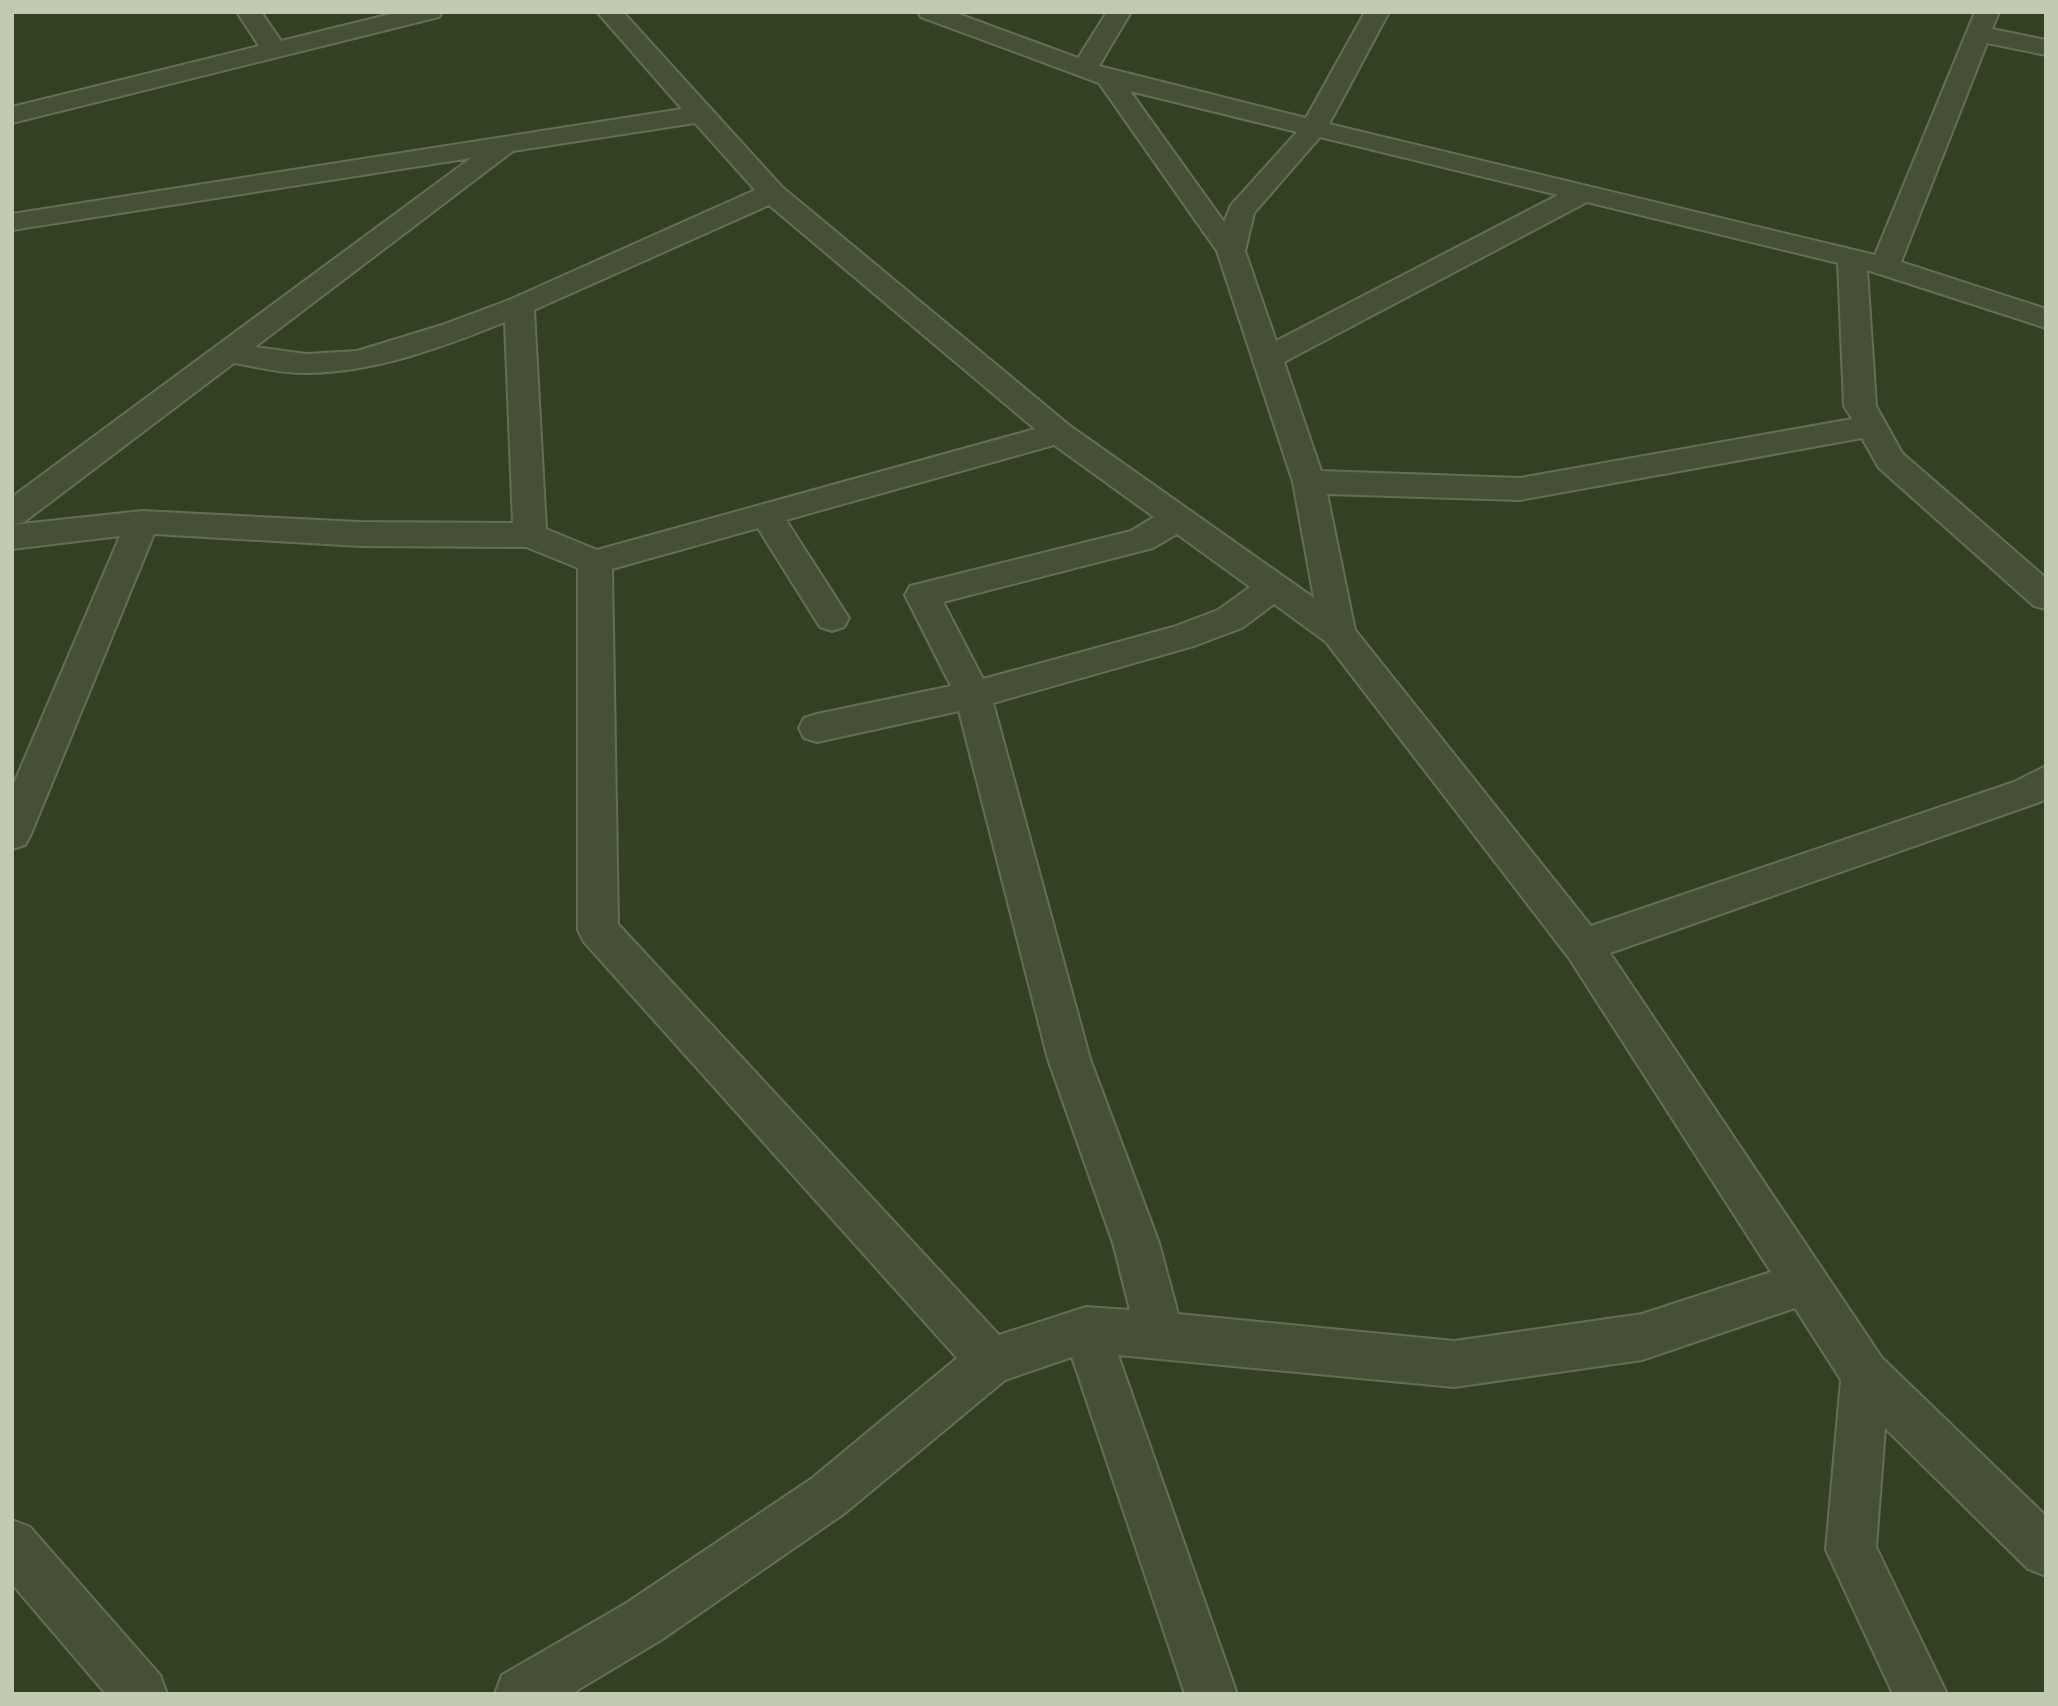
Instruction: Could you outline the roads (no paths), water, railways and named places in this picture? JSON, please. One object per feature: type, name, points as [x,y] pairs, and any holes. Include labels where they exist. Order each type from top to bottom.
[{"type":"street","points":[[249,12],[275,51]]},
{"type":"street","points":[[12,115],[430,12]]},
{"type":"street","points":[[609,12],[772,193],[1059,433],[1338,633],[1584,946],[1865,1375],[2046,1551]]},
{"type":"street","points":[[930,12],[1096,74],[1885,267],[2046,318]]},
{"type":"street","points":[[1096,74],[1119,12]]},
{"type":"street","points":[[1231,251],[1241,211],[1314,128],[1377,12]]},
{"type":"street","points":[[1885,267],[1983,23],[2046,48]]},
{"type":"street","points":[[1096,74],[1231,251],[1310,482],[1338,633]]},
{"type":"street","points":[[12,222],[701,114]]},
{"type":"street","points":[[12,514],[506,145]]},
{"type":"street","points":[[228,353],[306,364],[359,360],[453,332],[519,306],[772,193]]},
{"type":"street","points":[[1267,358],[1583,193]]},
{"type":"street","points":[[1852,259],[1860,406],[1890,460],[2046,597]]},
{"type":"street","points":[[519,306],[530,535]]},
{"type":"street","points":[[1310,482],[1520,489],[1871,426]]},
{"type":"street","points":[[12,537],[142,522],[360,534],[530,535],[595,562],[1059,433]]},
{"type":"street","points":[[766,514],[832,618]]},
{"type":"street","points":[[1160,1335],[1136,1243],[1069,1059],[973,695],[922,595],[1141,540],[1178,518]]},
{"type":"street","points":[[12,834],[142,522]]},
{"type":"street","points":[[595,562],[598,930],[991,1362]]},
{"type":"street","points":[[817,728],[973,695],[1182,637],[1230,619],[1274,587]]},
{"type":"street","points":[[1584,946],[2027,792],[2046,781]]},
{"type":"street","points":[[521,1694],[643,1622],[828,1496],[991,1362],[1086,1330],[1454,1364],[1642,1337],[1804,1283]]},
{"type":"street","points":[[1086,1330],[1211,1694]]},
{"type":"street","points":[[1865,1375],[1851,1550],[1921,1694]]},
{"type":"street","points":[[12,1545],[141,1694]]}]
